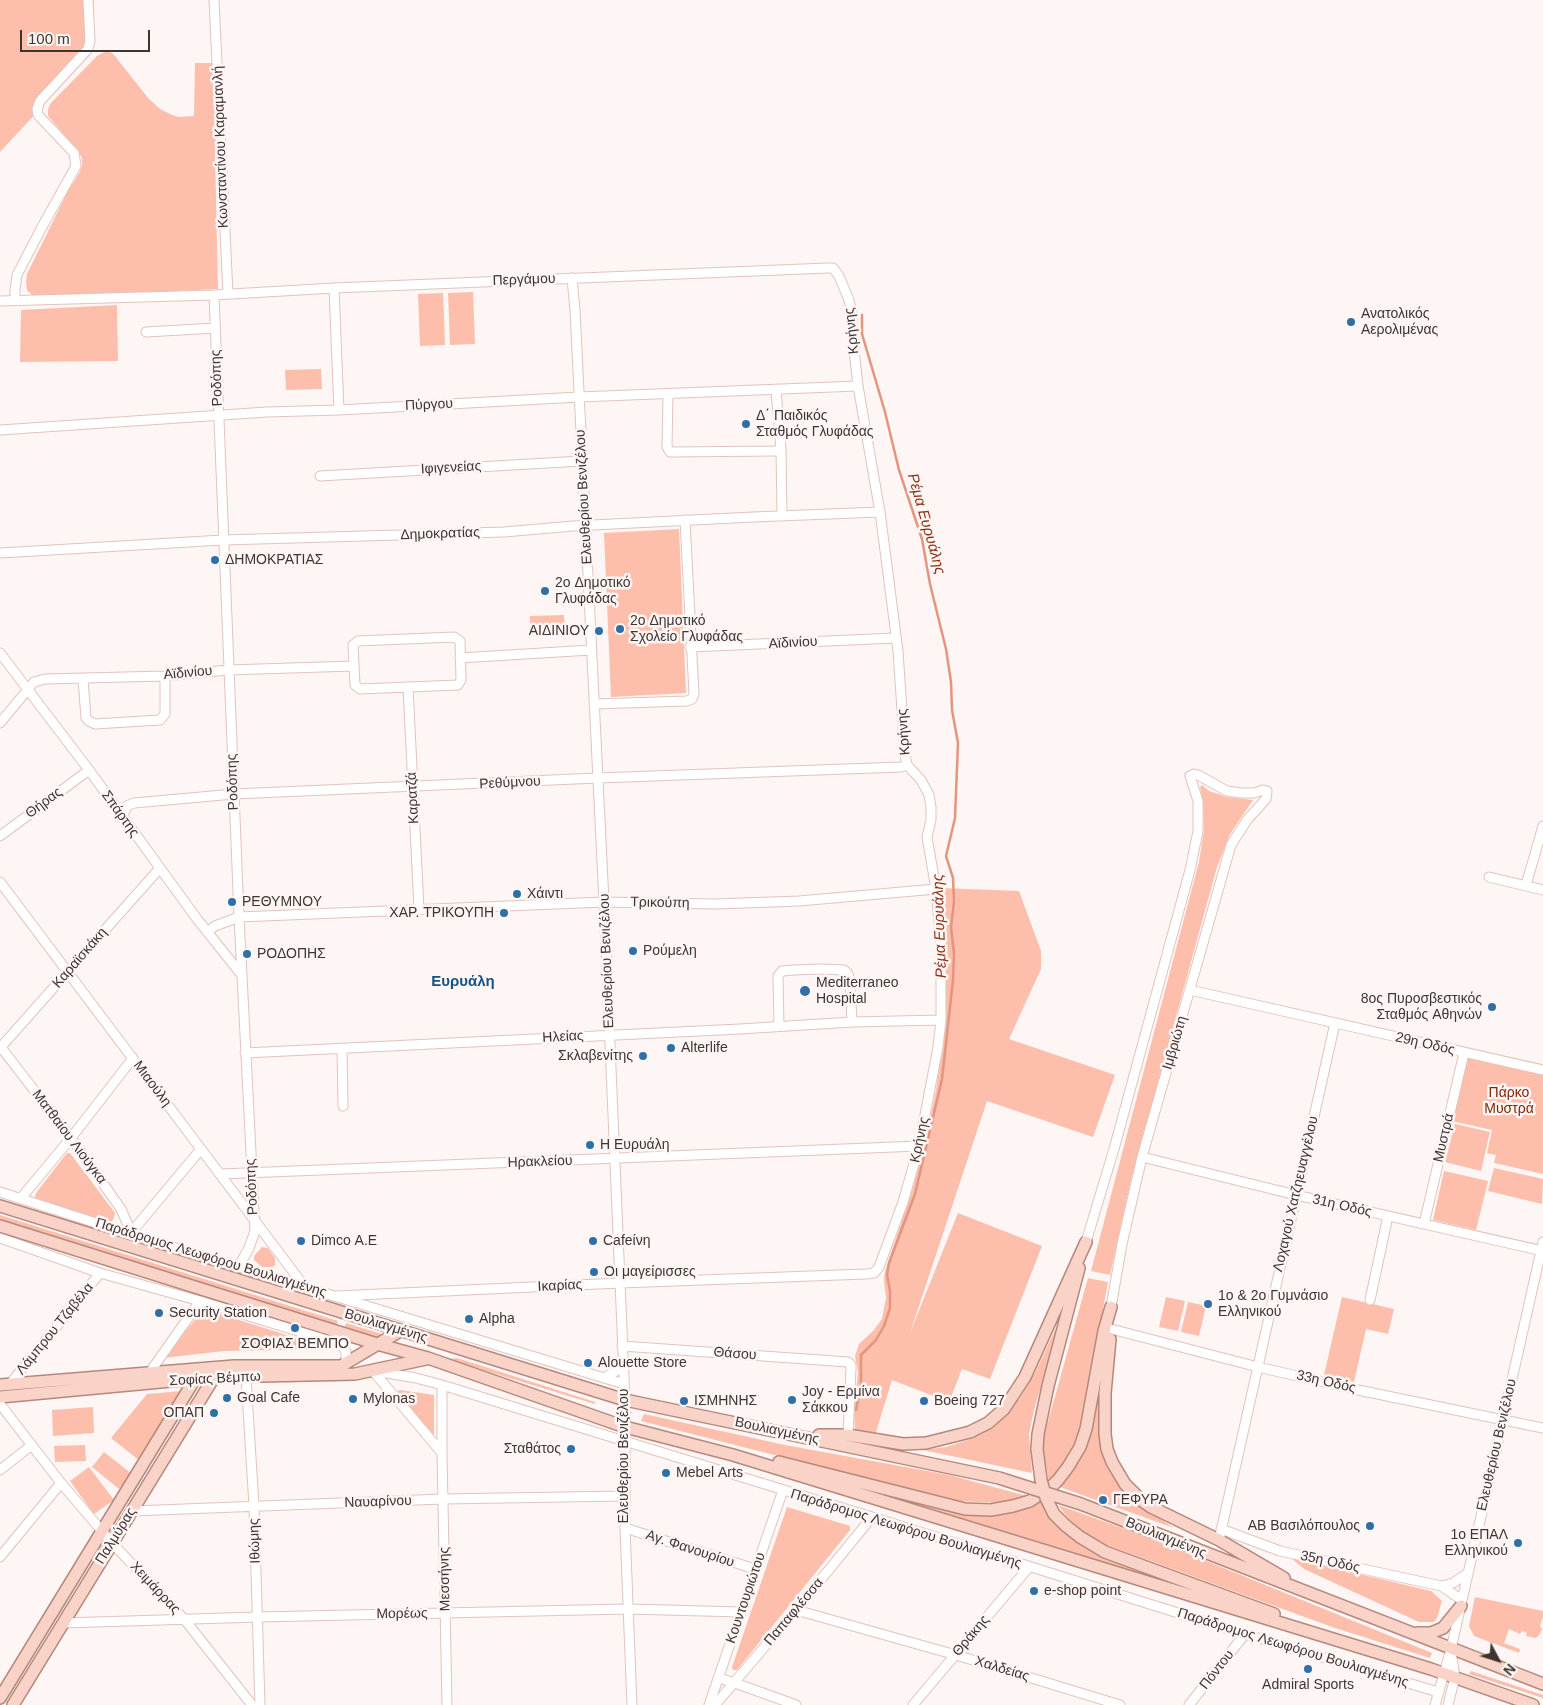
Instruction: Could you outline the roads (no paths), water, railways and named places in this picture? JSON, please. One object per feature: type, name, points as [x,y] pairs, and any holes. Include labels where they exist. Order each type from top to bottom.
[{"type":"main road","name":"Βουλιαγμένης","points":[[0,1206],[625,1400],[999,1478],[1080,1504],[1543,1684]]},
{"type":"main road","name":"Βουλιαγμένης","points":[[0,1226],[377,1344],[428,1358],[625,1427],[732,1455],[1444,1673],[1532,1705]]},
{"type":"main road","points":[[794,1435],[848,1435],[903,1444],[926,1443],[970,1432],[998,1416],[1010,1402],[1025,1377],[1086,1242]]},
{"type":"main road","points":[[1086,1242],[1048,1386],[1038,1434],[1037,1449],[1041,1480],[1046,1498],[1054,1514],[1080,1538],[1105,1552],[1294,1621],[1334,1640]]},
{"type":"main road","points":[[1110,1307],[1105,1393],[1105,1434],[1107,1449],[1115,1468],[1134,1493],[1151,1507],[1220,1534],[1315,1596]]},
{"type":"main road","points":[[732,1455],[800,1466],[965,1509],[991,1510],[1030,1501],[1051,1488],[1068,1467],[1080,1447],[1086,1429],[1110,1307]]},
{"type":"main road","name":"Σοφίας Βέμπω","points":[[5,1384],[201,1368],[336,1366],[346,1364],[400,1331]]},
{"type":"main road","name":"Σοφίας Βέμπω","points":[[0,1397],[214,1377],[355,1374],[428,1358]]},
{"type":"main road","name":"Παλμύρας","points":[[13,1705],[220,1367]]},
{"type":"main road","name":"Παλμύρας","points":[[0,1698],[201,1368]]},
{"type":"main road","points":[[1407,1632],[1424,1633],[1437,1631],[1447,1624],[1461,1603]]},
{"type":"street","points":[[15,300],[17,275],[76,166],[74,153],[38,115],[37,109],[40,101],[88,49],[90,40],[88,0]]},
{"type":"street","name":"Κωνσταντίνου Καραμανλή","points":[[214,0],[228,294]]},
{"type":"street","name":"Περγάμου","points":[[0,301],[214,295],[334,288],[834,268]]},
{"type":"street","name":"Κρήνης","points":[[834,268],[839,276],[852,313],[852,332],[858,386],[880,512],[896,638],[905,755],[907,765],[921,780],[929,796],[931,820],[926,837],[936,889],[940,945],[941,1020],[938,1047],[919,1146],[903,1202],[879,1267],[874,1273]]},
{"type":"street","name":"Ελευθερίου Βενιζέλου","points":[[572,278],[586,526],[610,1035],[625,1400],[624,1496],[632,1705]]},
{"type":"street","points":[[334,288],[339,410]]},
{"type":"street","name":"Ροδόπης","points":[[214,295],[241,974],[254,1220],[253,1238],[239,1266]]},
{"type":"street","points":[[146,332],[215,328]]},
{"type":"street","name":"Πύργου","points":[[0,430],[218,417],[267,412],[858,386]]},
{"type":"street","points":[[776,390],[781,449],[782,516]]},
{"type":"street","points":[[668,394],[667,447],[670,452],[775,451],[781,449]]},
{"type":"street","name":"Ιφιγενείας","points":[[320,476],[582,461]]},
{"type":"street","name":"Δημοκρατίας","points":[[0,553],[223,540],[504,532],[685,520],[880,512]]},
{"type":"street","points":[[594,704],[687,701],[692,699],[694,694],[690,647],[685,520]]},
{"type":"street","points":[[454,637],[460,641],[460,658],[461,680],[458,685],[360,689],[355,685],[353,645],[358,642],[454,637]]},
{"type":"street","name":"Αϊδινίου","points":[[690,647],[896,638]]},
{"type":"street","points":[[460,658],[591,650]]},
{"type":"street","name":"Σπάρτης","points":[[0,653],[89,770],[122,818],[241,974]]},
{"type":"street","name":"Αϊδινίου","points":[[27,690],[34,682],[45,679],[165,676],[228,670],[353,666]]},
{"type":"street","points":[[83,679],[86,718],[89,722],[95,724],[160,720],[166,714],[165,676]]},
{"type":"street","name":"Καρατζά","points":[[408,687],[419,910]]},
{"type":"street","points":[[0,723],[27,690]]},
{"type":"street","name":"Ρεθύμνου","points":[[122,818],[127,806],[134,803],[234,794],[598,778],[892,768],[907,765]]},
{"type":"street","name":"Θήρας","points":[[0,836],[89,770]]},
{"type":"street","name":"Ιμβριώτη","points":[[1086,1242],[1114,1149],[1190,870],[1198,831],[1198,801],[1190,776],[1198,775],[1227,791],[1241,793],[1267,791],[1266,799],[1247,820],[1231,846],[1142,1157],[1110,1307]]},
{"type":"street","points":[[1526,886],[1543,826]]},
{"type":"street","name":"Καραϊσκάκη","points":[[0,1047],[160,868]]},
{"type":"street","points":[[1489,877],[1543,890]]},
{"type":"street","name":"Μιαούλη","points":[[0,882],[304,1286]]},
{"type":"street","name":"Τρικούπη","points":[[208,932],[215,926],[239,917],[604,902],[716,904],[790,902],[936,889]]},
{"type":"street","points":[[779,1026],[778,976],[782,971],[844,970],[848,974],[852,1022]]},
{"type":"street","name":"29η Οδός","points":[[1190,990],[1543,1070]]},
{"type":"street","name":"Ηλείας","points":[[245,1053],[852,1022],[941,1020]]},
{"type":"street","name":"Λοχαγού Χατζηευαγγέλου","points":[[1220,1534],[1335,1023]]},
{"type":"street","name":"Ματθαίου Λιούγκα","points":[[0,1047],[70,1138],[121,1209],[131,1233]]},
{"type":"street","points":[[342,1048],[343,1106]]},
{"type":"street","name":"Μυστρά","points":[[1424,1224],[1464,1053]]},
{"type":"street","points":[[21,1198],[133,1058]]},
{"type":"street","name":"Ηρακλείου","points":[[220,1174],[919,1146]]},
{"type":"street","points":[[131,1233],[200,1149]]},
{"type":"street","name":"31η Οδός","points":[[1142,1157],[1296,1196],[1542,1248]]},
{"type":"street","name":"Παράδρομος Λεωφόρου Βουλιαγμένης","points":[[0,1192],[624,1384]]},
{"type":"street","points":[[1370,1300],[1388,1216]]},
{"type":"street","points":[[0,1238],[100,1273],[200,1301],[340,1344],[346,1351],[346,1364]]},
{"type":"street","name":"Ελευθερίου Βενιζέλου","points":[[1435,1705],[1451,1649],[1542,1248]]},
{"type":"street","points":[[275,1278],[282,1274],[286,1262]]},
{"type":"street","name":"Λάμπρου Τζαβέλα","points":[[5,1384],[100,1273]]},
{"type":"street","name":"Ικαρίας","points":[[336,1296],[874,1273]]},
{"type":"street","points":[[150,1372],[200,1301]]},
{"type":"street","name":"33η Οδός","points":[[1110,1329],[1258,1367],[1358,1390],[1543,1428]]},
{"type":"street","name":"Θάσου","points":[[622,1346],[848,1362],[851,1365],[848,1435]]},
{"type":"street","points":[[604,1378],[616,1371],[623,1362]]},
{"type":"street","points":[[372,1371],[442,1453]]},
{"type":"street","name":"Παράδρομος Λεωφόρου Βουλιαγμένης","points":[[372,1371],[416,1378],[442,1385],[1438,1692]]},
{"type":"street","name":"Ιθώμης","points":[[246,1377],[254,1506],[260,1705]]},
{"type":"street","name":"Μεσσήνης","points":[[442,1385],[447,1705]]},
{"type":"street","name":"Χειμάρρας","points":[[0,1404],[61,1483],[112,1543],[184,1619],[252,1705]]},
{"type":"street","points":[[0,1470],[32,1445]]},
{"type":"street","points":[[0,1557],[61,1483]]},
{"type":"street","name":"Κουντουριώτου","points":[[709,1705],[783,1490]]},
{"type":"street","name":"Ναυαρίνου","points":[[132,1511],[443,1499],[624,1496]]},
{"type":"street","name":"Παπαφλέσσα","points":[[715,1705],[872,1517]]},
{"type":"street","name":"Αγ. Φανουρίου","points":[[625,1528],[755,1569]]},
{"type":"street","name":"35η Οδός","points":[[1220,1534],[1280,1551],[1441,1586],[1461,1603]]},
{"type":"street","name":"Θράκης","points":[[913,1705],[1029,1567]]},
{"type":"street","points":[[1441,1586],[1453,1583],[1468,1573]]},
{"type":"street","name":"Μορέως","points":[[63,1624],[258,1617],[628,1609],[740,1612]]},
{"type":"street","name":"Χαλδείας","points":[[796,1610],[956,1655],[1120,1705]]},
{"type":"street","name":"Πόντου","points":[[1189,1705],[1245,1634]]},
{"type":"street","points":[[1448,1705],[1455,1677],[1451,1649]]},
{"type":"street","points":[[719,1678],[735,1682],[796,1705]]},
{"type":"waterway","name":"Ρέμα Ευρυάλης","points":[[856,1410],[861,1385],[861,1355],[876,1340],[884,1326],[890,1308],[890,1291],[887,1275],[889,1263],[915,1194],[942,1079],[954,954],[951,927],[954,902],[953,878],[946,856],[955,818],[958,743],[952,710],[951,682],[946,649],[930,584],[922,539],[899,470],[885,412],[862,334],[862,315]]},
{"type":"place","name":"Ανατολικός Αερολιμένας","points":[[1351,322]]},
{"type":"place","name":"Δ΄ Παιδικός Σταθμός Γλυφάδας","points":[[746,424]]},
{"type":"place","name":"ΔΗΜΟΚΡΑΤΙΑΣ","points":[[215,560]]},
{"type":"place","name":"2ο Δημοτικό Γλυφάδας","points":[[545,591]]},
{"type":"place","name":"2ο Δημοτικό Σχολείο Γλυφάδας","points":[[620,629]]},
{"type":"place","name":"ΑΙΔΙΝΙΟΥ","points":[[599,631]]},
{"type":"place","name":"Χάιντι","points":[[517,894]]},
{"type":"place","name":"ΡΕΘΥΜΝΟΥ","points":[[232,902]]},
{"type":"place","name":"ΧΑΡ. ΤΡΙΚΟΥΠΗ","points":[[504,913]]},
{"type":"place","name":"Ρούμελη","points":[[633,951]]},
{"type":"place","name":"ΡΟΔΟΠΗΣ","points":[[247,954]]},
{"type":"place","name":"Mediterraneo Hospital","points":[[805,991]]},
{"type":"place","name":"8ος Πυροσβεστικός Σταθμός Αθηνών","points":[[1492,1007]]},
{"type":"place","name":"Alterlife","points":[[671,1048]]},
{"type":"place","name":"Σκλαβενίτης","points":[[643,1056]]},
{"type":"place","name":"Η Ευρυάλη","points":[[590,1145]]},
{"type":"place","name":"Dimco Α.Ε","points":[[301,1241]]},
{"type":"place","name":"Cafeίνη","points":[[593,1241]]},
{"type":"place","name":"Οι μαγείρισσες","points":[[594,1272]]},
{"type":"place","name":"1ο & 2ο Γυμνάσιο Ελληνικού","points":[[1208,1304]]},
{"type":"place","name":"Security Station","points":[[159,1313]]},
{"type":"place","name":"Alpha","points":[[469,1319]]},
{"type":"place","name":"ΣΟΦΙΑΣ ΒΕΜΠΟ","points":[[295,1328]]},
{"type":"place","name":"Alouette Store","points":[[588,1363]]},
{"type":"place","name":"Goal Cafe","points":[[227,1398]]},
{"type":"place","name":"Mylonas","points":[[353,1399]]},
{"type":"place","name":"Joy - Ερμίνα Σάκκου","points":[[792,1400]]},
{"type":"place","name":"ΙΣΜΗΝΗΣ","points":[[684,1401]]},
{"type":"place","name":"Boeing 727","points":[[924,1401]]},
{"type":"place","name":"ΟΠΑΠ","points":[[214,1413]]},
{"type":"place","name":"Σταθάτος","points":[[571,1449]]},
{"type":"place","name":"Mebel Arts","points":[[666,1473]]},
{"type":"place","name":"ΓΕΦΥΡΑ","points":[[1103,1500]]},
{"type":"place","name":"ΑΒ Βασιλόπουλος","points":[[1370,1526]]},
{"type":"place","name":"1ο ΕΠΑΛ Ελληνικού","points":[[1518,1543]]},
{"type":"place","name":"e-shop point","points":[[1034,1591]]},
{"type":"place","name":"Admiral Sports","points":[[1308,1669]]},
{"type":"district","name":"Ευρυάλη","points":[[463,982]]},
{"type":"park label","name":"Πάρκο Μυστρά","points":[[1509,1102]]}]
